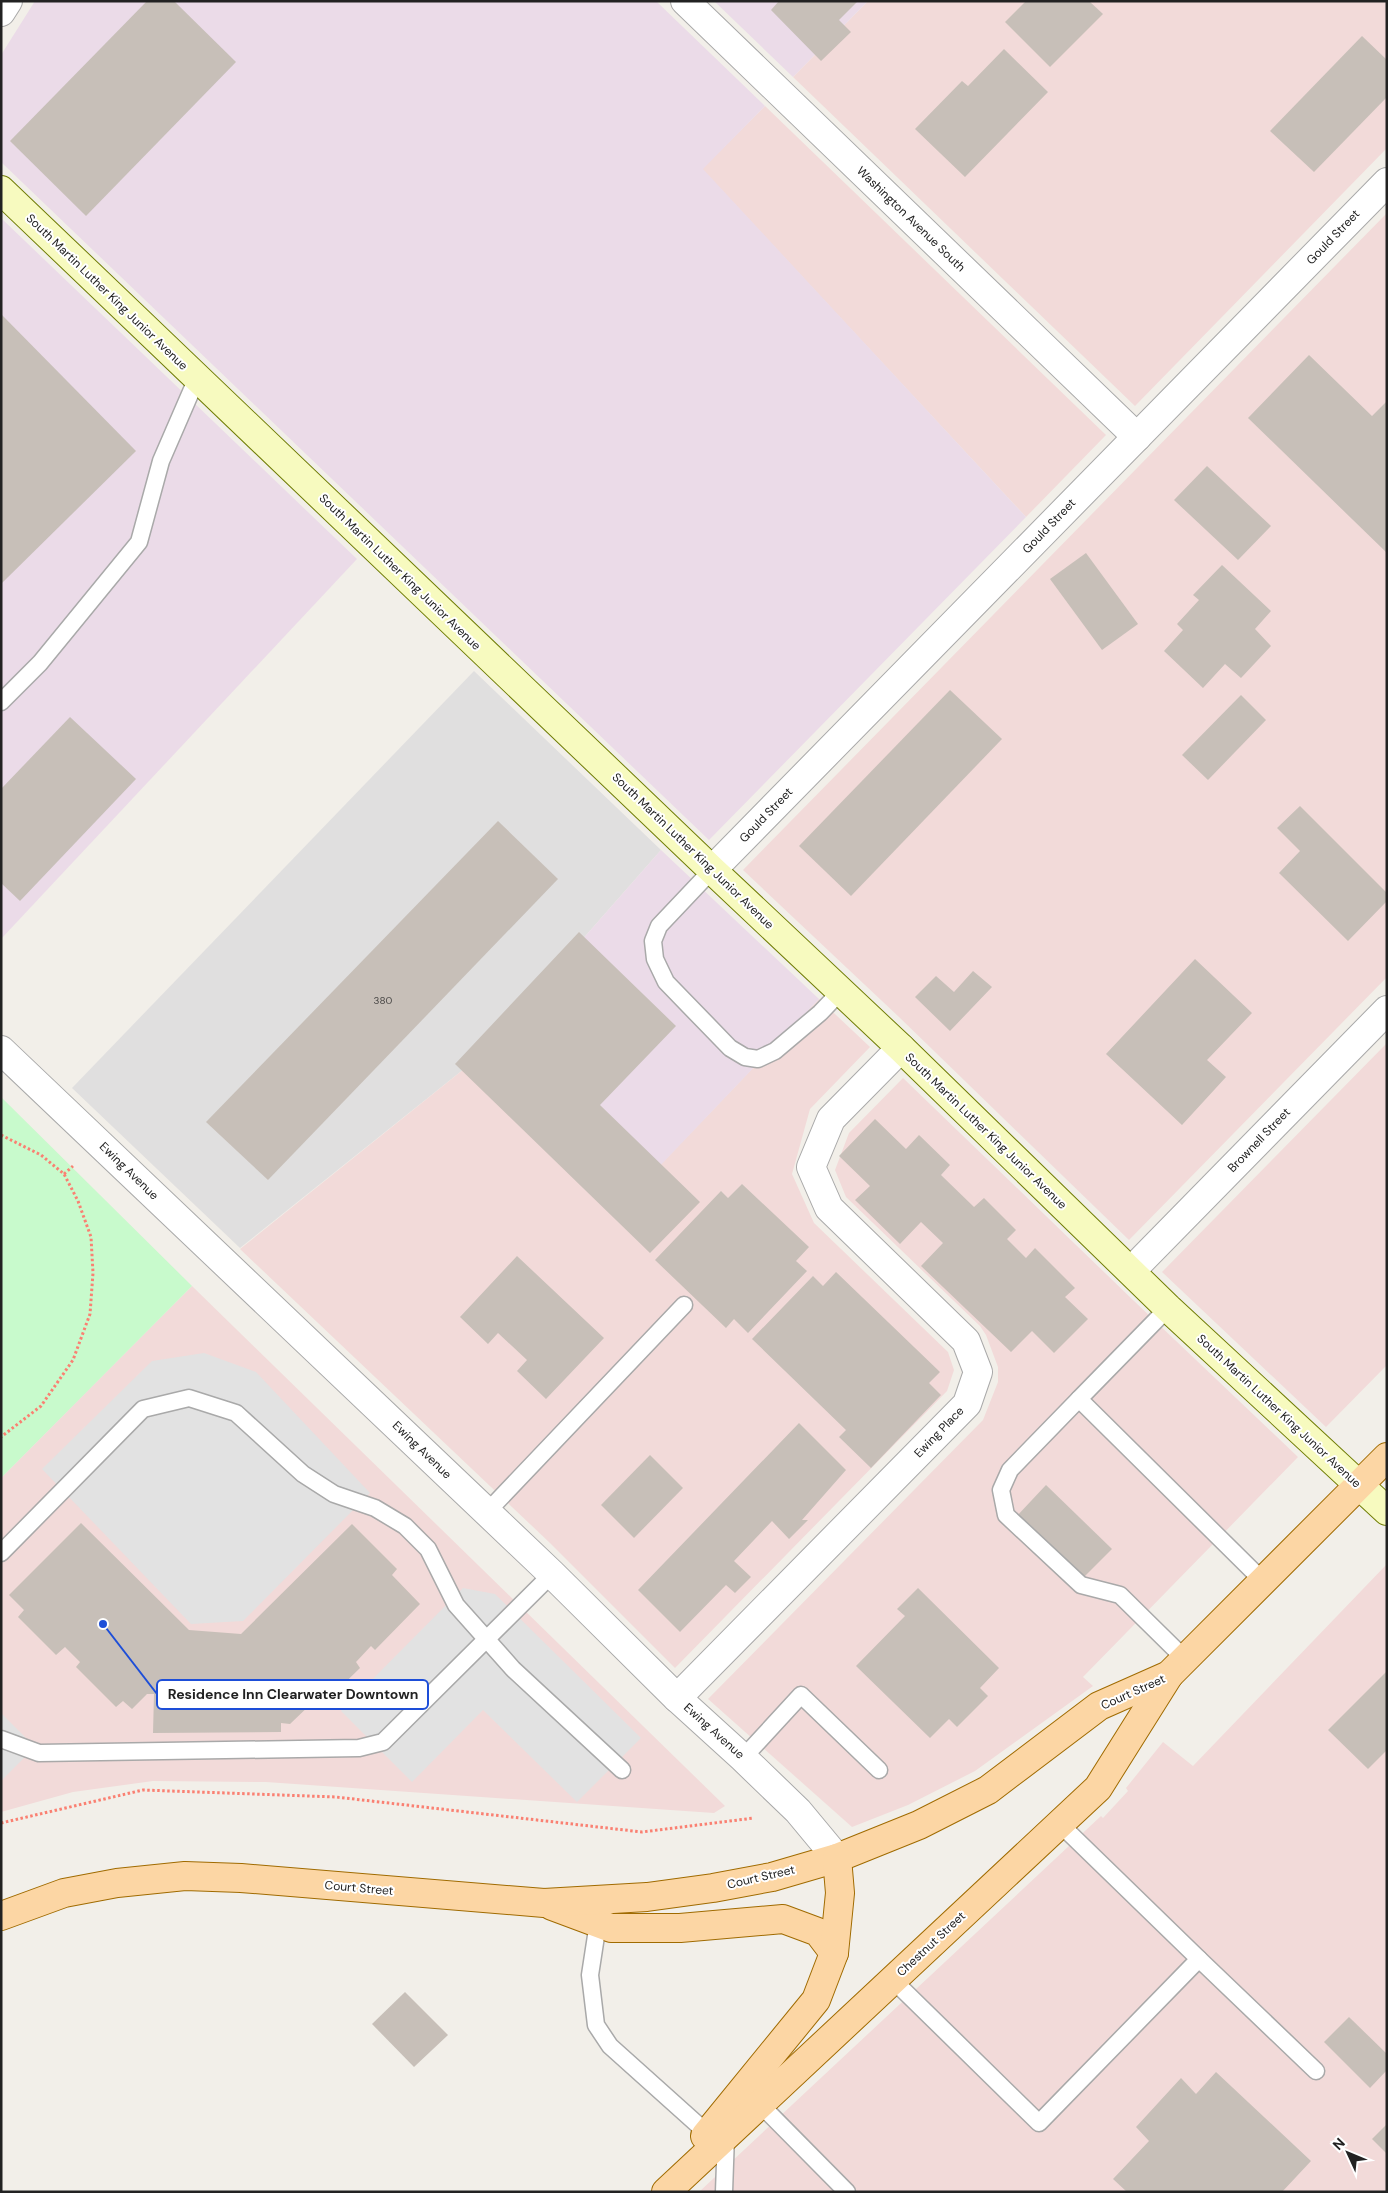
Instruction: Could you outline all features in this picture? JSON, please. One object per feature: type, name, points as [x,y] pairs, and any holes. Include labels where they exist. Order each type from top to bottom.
[{"type":"main road","name":"Court Street","points":[[1,1916],[64,1893],[116,1883],[185,1876],[241,1878],[544,1903],[647,1897],[713,1888],[772,1877],[837,1858],[919,1825],[988,1790],[1099,1706],[1177,1667],[1387,1457]]},
{"type":"main road","name":"Chestnut Street","points":[[666,2192],[717,2134],[760,2104],[1098,1788],[1177,1667]]},
{"type":"main road","points":[[660,2192],[717,2134],[816,2000],[834,1953],[840,1893],[837,1858]]},
{"type":"main road","points":[[544,1903],[610,1928],[680,1928],[783,1919],[818,1932],[834,1953]]},
{"type":"street","points":[[1,12],[8,1]]},
{"type":"street","name":"Washington Avenue South","points":[[685,1],[1137,436]]},
{"type":"street","name":"Gould Street","points":[[712,870],[1387,182]]},
{"type":"street","name":"South Martin Luther King Junior Avenue","points":[[1,190],[712,870],[901,1048],[1168,1308],[1387,1511]]},
{"type":"street","name":"Brownell Street","points":[[1131,1271],[1387,1010]]},
{"type":"street","name":"Ewing Place","points":[[678,1698],[966,1404],[978,1372],[966,1341],[829,1208],[812,1167],[831,1119],[901,1048]]},
{"type":"street","name":"Ewing Avenue","points":[[1,1050],[488,1512],[678,1698],[798,1811],[837,1858]]},
{"type":"lane","points":[[1,702],[40,663],[138,542],[161,461],[198,378]]},
{"type":"lane","points":[[712,870],[659,926],[653,941],[655,958],[666,982],[730,1048],[745,1057],[758,1059],[775,1051],[820,1013],[841,991]]},
{"type":"lane","points":[[488,1512],[684,1305]]},
{"type":"lane","points":[[1168,1308],[1010,1470],[1001,1490],[1006,1514],[1081,1585],[1120,1595],[1177,1667]]},
{"type":"lane","points":[[1,1553],[143,1409],[189,1398],[236,1413],[303,1474],[334,1494],[375,1508],[405,1526],[428,1549],[456,1605],[485,1638],[513,1669],[622,1770]]},
{"type":"lane","points":[[1079,1399],[1264,1582]]},
{"type":"lane","points":[[1,1739],[39,1753],[359,1748],[383,1742],[485,1638],[552,1574]]},
{"type":"lane","points":[[743,1758],[801,1695],[879,1770]]},
{"type":"lane","points":[[1060,1824],[1316,2071]]},
{"type":"lane","points":[[598,1924],[590,1975],[596,2025],[610,2046],[717,2134],[724,2192]]},
{"type":"lane","points":[[893,1980],[1039,2123],[1199,1960]]},
{"type":"lane","points":[[760,2104],[847,2192]]},
{"type":"path","points":[[1,1134],[41,1155],[64,1174],[78,1201],[91,1237],[93,1273],[90,1314],[73,1360],[41,1406],[1,1437]]},
{"type":"path","points":[[1,1823],[143,1790],[336,1797],[642,1832],[727,1823],[798,1811]]},
{"type":"shaded area","points":[[35,1],[656,1],[765,106],[703,169],[1026,517],[709,840],[1,162],[1,55]]},
{"type":"shaded area","points":[[714,1],[868,1],[793,77]]},
{"type":"shaded area","points":[[868,1],[1387,1],[1387,148],[1135,406],[793,77]]},
{"type":"shaded area","points":[[765,106],[1106,435],[1026,517],[702,169]]},
{"type":"shaded area","points":[[1387,213],[1387,977],[1129,1240],[899,1017],[743,870]]},
{"type":"shaded area","points":[[1,218],[357,559],[1,939]]},
{"type":"shaded area","points":[[474,671],[661,850],[479,1057],[240,1248],[72,1088]]},
{"type":"shaded area","points":[[661,850],[819,999],[614,1214],[479,1057]]},
{"type":"shaded area","points":[[819,999],[870,1047],[810,1109],[792,1174],[814,1223],[948,1352],[954,1370],[947,1391],[675,1668],[550,1543],[240,1249],[479,1057],[614,1213]]},
{"type":"shaded area","points":[[1387,1043],[1387,1365],[1326,1427],[1162,1272]]},
{"type":"shaded area","points":[[903,1078],[1298,1457],[1083,1677],[1093,1686],[975,1771],[908,1805],[852,1827],[708,1699],[983,1420],[998,1382],[998,1367],[986,1335],[980,1326],[846,1197],[835,1170],[849,1133]]},
{"type":"shaded area","points":[[192,1286],[725,1806],[714,1813],[266,1782],[153,1781],[73,1792],[1,1812],[1,1478]]},
{"type":"shaded area","points":[[204,1353],[256,1372],[370,1493],[243,1621],[191,1624],[42,1469],[152,1361]]},
{"type":"shaded area","points":[[1387,1564],[1387,2192],[699,2192],[1101,1816],[1103,1818],[1128,1791],[1126,1788],[1163,1742],[1193,1766]]},
{"type":"shaded area","points":[[463,1588],[495,1594],[641,1738],[577,1802],[483,1710],[412,1782],[341,1711]]},
{"type":"shaded area","points":[[1,1713],[35,1747],[1,1781]]},
{"type":"green space","points":[[1,1097],[192,1286],[1,1478]]},
{"type":"building","points":[[147,1],[174,1],[236,62],[86,216],[10,141]]},
{"type":"building","points":[[779,1],[858,1],[839,20],[851,32],[821,61],[771,10]]},
{"type":"building","points":[[1026,1],[1089,1],[1103,14],[1050,67],[1005,22]]},
{"type":"building","points":[[1362,36],[1387,60],[1387,97],[1314,172],[1270,131]]},
{"type":"building","points":[[1004,49],[1048,92],[965,177],[915,129],[962,81],[968,86]]},
{"type":"building","points":[[1,314],[136,451],[1,584]]},
{"type":"building","points":[[1309,355],[1372,416],[1387,401],[1387,553],[1248,418]]},
{"type":"building","points":[[1207,466],[1271,526],[1238,560],[1174,500]]},
{"type":"building","points":[[1086,553],[1138,624],[1102,650],[1050,579]]},
{"type":"building","points":[[1222,565],[1271,611],[1255,629],[1271,646],[1241,678],[1225,664],[1203,688],[1164,651],[1183,630],[1177,624],[1199,600],[1193,595]]},
{"type":"building","points":[[950,690],[1002,739],[851,896],[799,846]]},
{"type":"building","points":[[1241,695],[1266,720],[1208,780],[1182,755]]},
{"type":"building","points":[[70,717],[136,779],[20,901],[1,883],[1,789]]},
{"type":"building","points":[[1300,806],[1387,893],[1387,901],[1348,941],[1279,873],[1300,851],[1277,828]]},
{"type":"building","points":[[498,821],[558,879],[268,1180],[206,1122]]},
{"type":"building","points":[[579,932],[676,1026],[600,1105],[700,1202],[650,1253],[455,1064]]},
{"type":"building","points":[[1195,959],[1252,1013],[1207,1060],[1226,1077],[1182,1125],[1106,1054]]},
{"type":"building","points":[[973,971],[992,987],[950,1031],[915,997],[936,976],[954,992]]},
{"type":"building","points":[[875,1119],[906,1149],[919,1135],[950,1165],[941,1175],[974,1207],[984,1198],[1016,1230],[1007,1239],[1026,1258],[1035,1248],[1075,1288],[1065,1297],[1088,1319],[1054,1353],[1032,1331],[1011,1352],[921,1266],[943,1243],[921,1222],[900,1244],[855,1200],[870,1186],[839,1156]]},
{"type":"building","points":[[742,1184],[809,1247],[796,1261],[807,1271],[748,1333],[734,1319],[726,1328],[655,1260],[721,1191],[728,1198]]},
{"type":"building","points":[[517,1256],[604,1338],[546,1399],[517,1371],[527,1360],[498,1333],[488,1344],[460,1317]]},
{"type":"building","points":[[836,1272],[940,1372],[929,1383],[941,1395],[871,1468],[839,1437],[846,1430],[752,1339],[813,1276],[823,1286]]},
{"type":"building","points":[[799,1423],[846,1470],[802,1520],[808,1520],[789,1539],[772,1521],[734,1561],[751,1577],[735,1593],[726,1585],[680,1632],[638,1590]]},
{"type":"building","points":[[650,1455],[683,1488],[634,1538],[601,1505]]},
{"type":"building","points":[[1046,1485],[1112,1549],[1080,1581],[1016,1517]]},
{"type":"building","points":[[81,1523],[189,1630],[241,1634],[352,1524],[397,1569],[392,1575],[420,1604],[375,1650],[371,1646],[356,1662],[360,1668],[319,1708],[313,1702],[290,1724],[281,1723],[281,1732],[153,1733],[154,1694],[147,1694],[132,1709],[123,1701],[116,1707],[76,1667],[80,1662],[65,1647],[56,1655],[18,1617],[24,1610],[9,1595]]},
{"type":"building","points":[[918,1588],[999,1668],[980,1688],[988,1696],[957,1727],[949,1719],[930,1738],[856,1666],[905,1616],[897,1609]]},
{"type":"building","points":[[1387,1671],[1387,1750],[1368,1769],[1328,1730]]},
{"type":"building","points":[[405,1992],[448,2035],[414,2067],[372,2024]]},
{"type":"building","points":[[1349,2017],[1387,2054],[1387,2070],[1370,2088],[1324,2042]]},
{"type":"building","points":[[1216,2072],[1311,2161],[1282,2192],[1127,2192],[1113,2179],[1149,2141],[1136,2127],[1181,2078],[1196,2094]]},
{"type":"building","points":[[1387,2124],[1387,2154],[1372,2139]]},
{"type":"place","name":"Residence Inn Clearwater Downtown","points":[[103,1624]]}]
